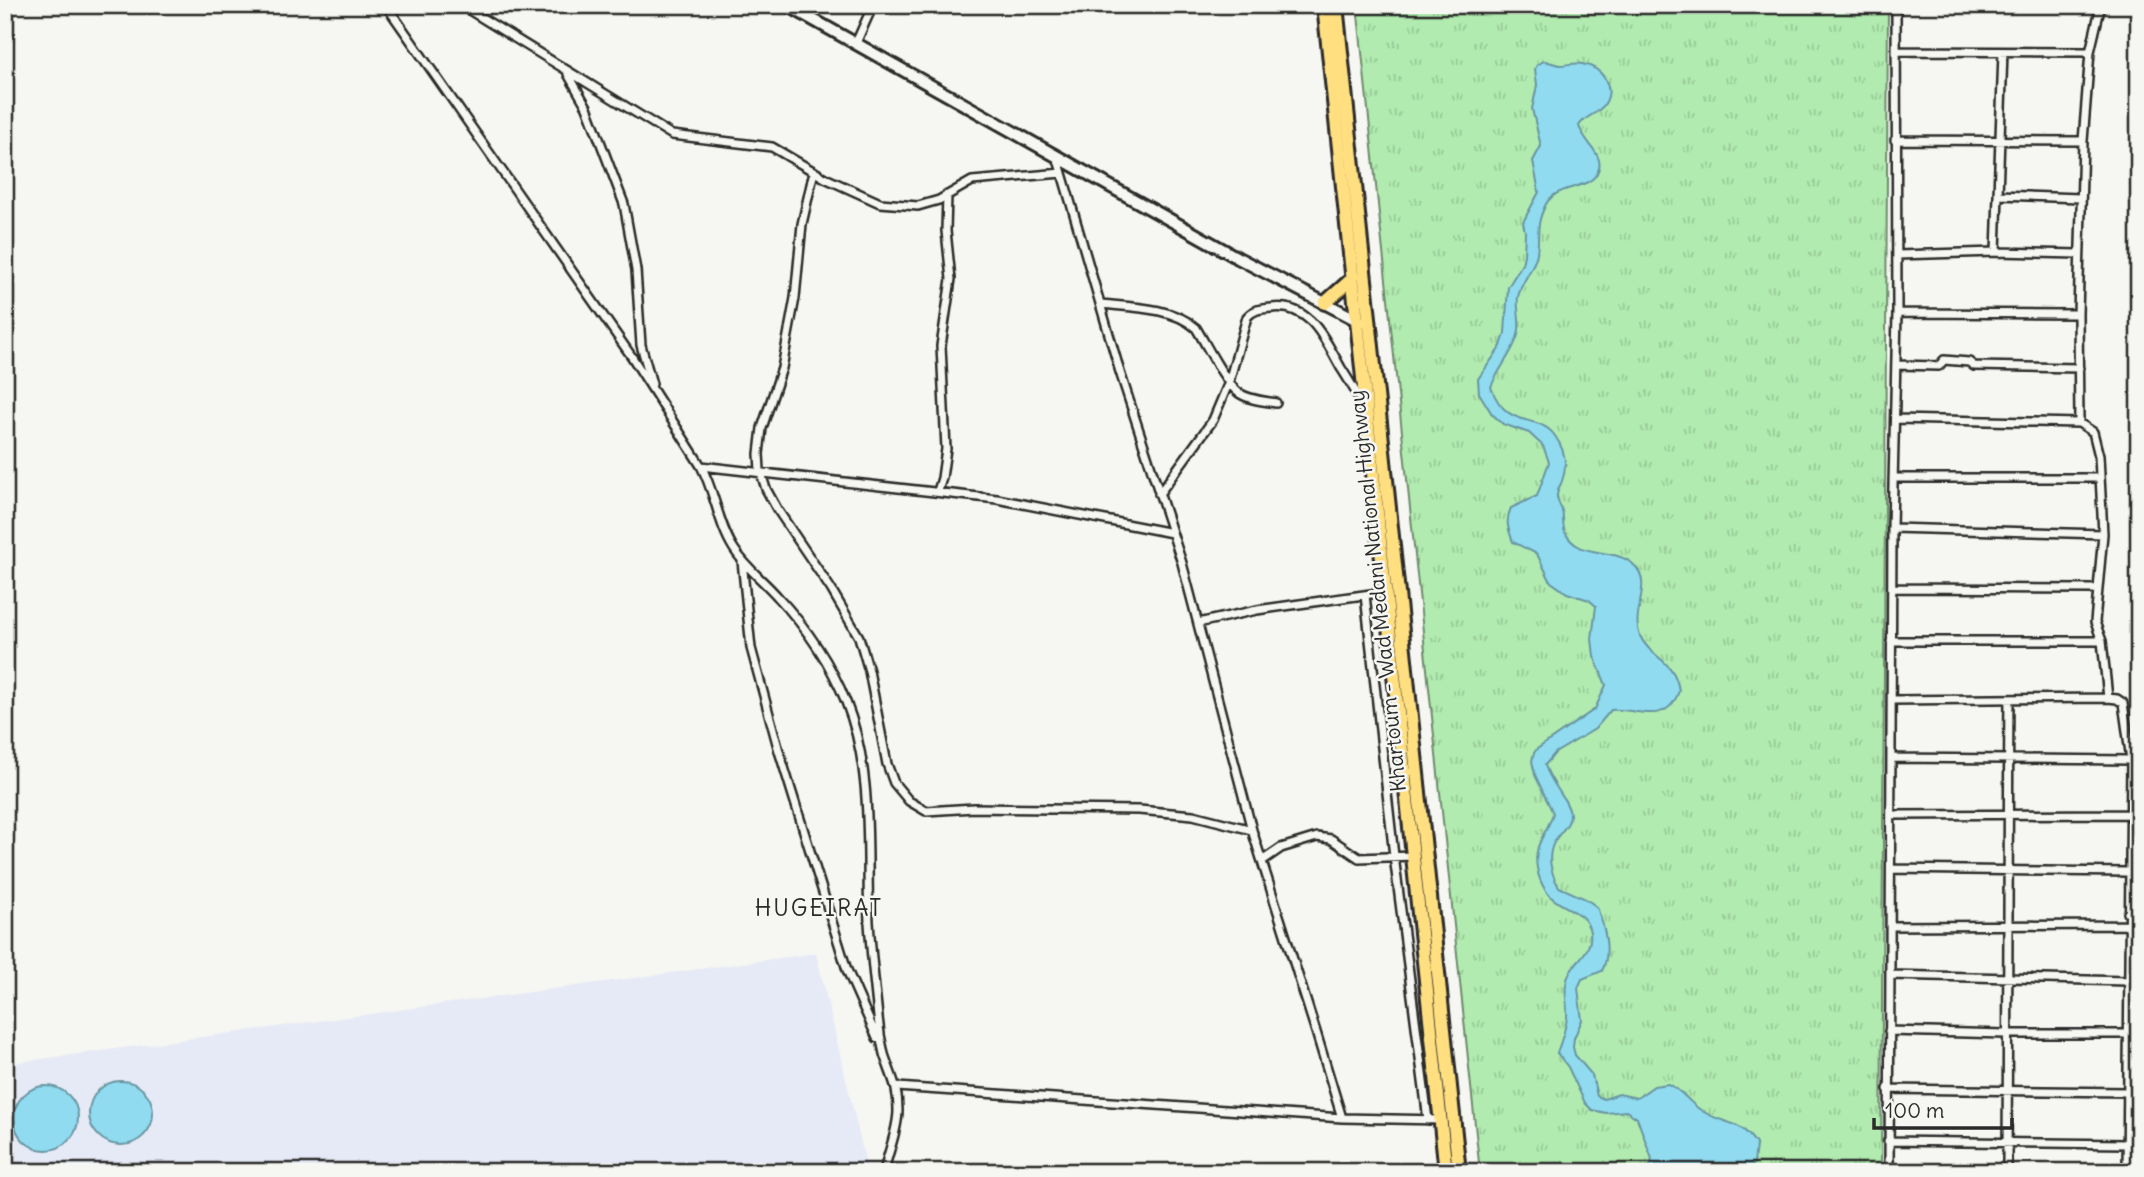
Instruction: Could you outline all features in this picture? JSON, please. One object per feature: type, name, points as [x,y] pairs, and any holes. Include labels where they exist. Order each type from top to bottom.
[{"type":"highway","name":"Khartoum - Wad Medani National Highway","points":[[1324,5],[1446,1172]]},
{"type":"highway","name":"Khartoum - Wad Medani National Highway","points":[[1336,5],[1369,324],[1440,1120],[1458,1172]]},
{"type":"highway","points":[[1325,303],[1352,279]]},
{"type":"street","points":[[386,5],[654,391],[711,484],[728,538],[742,561],[799,620],[832,672],[847,704],[858,743],[865,787],[869,831],[869,923],[878,1021],[884,1055]]},
{"type":"street","points":[[461,5],[672,135],[772,147],[880,203],[918,206],[947,195],[972,181],[992,177],[1062,173]]},
{"type":"street","points":[[788,5],[1227,252],[1356,320],[1369,324]]},
{"type":"street","points":[[856,43],[873,5]]},
{"type":"street","points":[[1889,1172],[1892,528],[1897,313],[1896,5]]},
{"type":"street","points":[[2079,423],[2078,314],[2083,141],[2090,52],[2101,5]]},
{"type":"street","points":[[1896,51],[2090,52]]},
{"type":"street","points":[[1996,252],[2003,52]]},
{"type":"street","points":[[566,71],[587,107],[624,204],[636,270],[641,345],[654,391]]},
{"type":"street","points":[[1895,139],[2083,141]]},
{"type":"street","points":[[1057,156],[1172,533],[1252,830],[1342,1118]]},
{"type":"street","points":[[814,171],[802,225],[794,298],[782,368],[762,428],[760,471],[777,509],[831,589],[859,637],[889,774],[894,783],[917,807],[935,811],[974,808],[1107,808],[1170,812],[1209,818],[1252,830]]},
{"type":"street","points":[[938,491],[946,449],[941,346],[951,279],[946,231],[947,195]]},
{"type":"street","points":[[1999,195],[2081,198]]},
{"type":"street","points":[[1897,255],[1996,252],[2079,254]]},
{"type":"street","points":[[1100,304],[1155,311],[1188,321],[1196,328],[1238,393],[1276,403]]},
{"type":"street","points":[[1159,494],[1209,428],[1229,382],[1245,322],[1250,313],[1259,309],[1291,308],[1302,313],[1320,331],[1366,409]]},
{"type":"street","points":[[1897,313],[2078,314]]},
{"type":"street","points":[[1896,365],[1939,366],[1944,360],[1969,362],[1975,366],[2078,368]]},
{"type":"street","points":[[1895,419],[2079,423],[2093,432],[2100,478],[2103,534],[2095,622],[2102,641],[2108,698]]},
{"type":"street","points":[[701,466],[997,499],[1172,533]]},
{"type":"street","points":[[1893,478],[2100,478]]},
{"type":"street","points":[[1892,528],[2103,534]]},
{"type":"street","points":[[742,561],[751,648],[779,751],[848,970],[897,1087],[896,1127],[884,1172]]},
{"type":"street","points":[[1892,588],[2098,589]]},
{"type":"street","points":[[1198,623],[1257,610],[1385,592]]},
{"type":"street","points":[[897,1087],[1342,1118],[1440,1120],[1394,856],[1365,595]]},
{"type":"street","points":[[1891,641],[2102,641]]},
{"type":"street","points":[[1892,700],[2108,698],[2123,703],[2130,760],[2127,1172]]},
{"type":"street","points":[[2007,1172],[2009,700]]},
{"type":"street","points":[[1891,758],[2130,760]]},
{"type":"street","points":[[1891,815],[2130,814]]},
{"type":"street","points":[[1262,861],[1290,844],[1317,837],[1331,839],[1359,858],[1413,856]]},
{"type":"street","points":[[1891,869],[2129,872]]},
{"type":"street","points":[[2128,913],[2139,922]]},
{"type":"street","points":[[1890,926],[2128,925]]},
{"type":"street","points":[[1890,975],[2128,981]]},
{"type":"street","points":[[1889,1031],[2127,1034]]},
{"type":"street","points":[[1888,1089],[2127,1092]]},
{"type":"street","points":[[1888,1141],[2127,1144]]},
{"type":"shaded area","points":[[816,953],[868,1172],[5,1172],[5,1064]]},
{"type":"green space","points":[[1357,5],[1888,5],[1881,1172],[1480,1172]]},
{"type":"water","points":[[1544,61],[1560,65],[1577,63],[1589,66],[1605,79],[1608,91],[1604,105],[1579,126],[1598,158],[1599,168],[1590,181],[1558,193],[1545,206],[1539,225],[1536,259],[1518,297],[1518,335],[1491,387],[1506,410],[1514,416],[1548,429],[1558,441],[1565,463],[1557,498],[1564,529],[1571,541],[1587,550],[1626,559],[1640,572],[1640,636],[1673,672],[1679,691],[1666,709],[1658,712],[1611,710],[1595,729],[1555,753],[1545,765],[1567,804],[1570,815],[1569,822],[1551,851],[1553,875],[1559,887],[1597,907],[1606,939],[1605,964],[1602,971],[1582,979],[1578,988],[1582,1020],[1573,1047],[1575,1055],[1592,1075],[1597,1096],[1604,1099],[1619,1094],[1637,1098],[1654,1086],[1668,1084],[1699,1109],[1744,1130],[1756,1144],[1754,1164],[1749,1172],[1648,1172],[1652,1159],[1637,1118],[1626,1111],[1606,1113],[1592,1110],[1585,1103],[1568,1067],[1557,1053],[1566,1022],[1567,979],[1587,950],[1590,932],[1580,915],[1551,897],[1540,880],[1537,853],[1553,813],[1535,775],[1532,761],[1537,749],[1595,709],[1606,685],[1594,656],[1592,639],[1596,606],[1589,600],[1567,593],[1551,582],[1537,554],[1513,542],[1509,529],[1508,517],[1511,508],[1537,496],[1549,462],[1543,446],[1529,433],[1503,424],[1492,414],[1479,393],[1478,379],[1501,346],[1505,333],[1508,287],[1522,264],[1524,255],[1523,222],[1539,192],[1533,161],[1541,146],[1532,109],[1537,85],[1535,69]]},
{"type":"water","points":[[121,1081],[139,1087],[147,1095],[153,1113],[147,1131],[139,1139],[121,1145],[103,1139],[95,1131],[89,1113],[95,1095],[103,1087]]},
{"type":"water","points":[[46,1086],[64,1092],[72,1100],[78,1118],[72,1136],[64,1144],[46,1150],[28,1144],[20,1136],[14,1118],[20,1100],[28,1092]]},
{"type":"district","name":"HUGEIRAT","points":[[819,908]]}]
